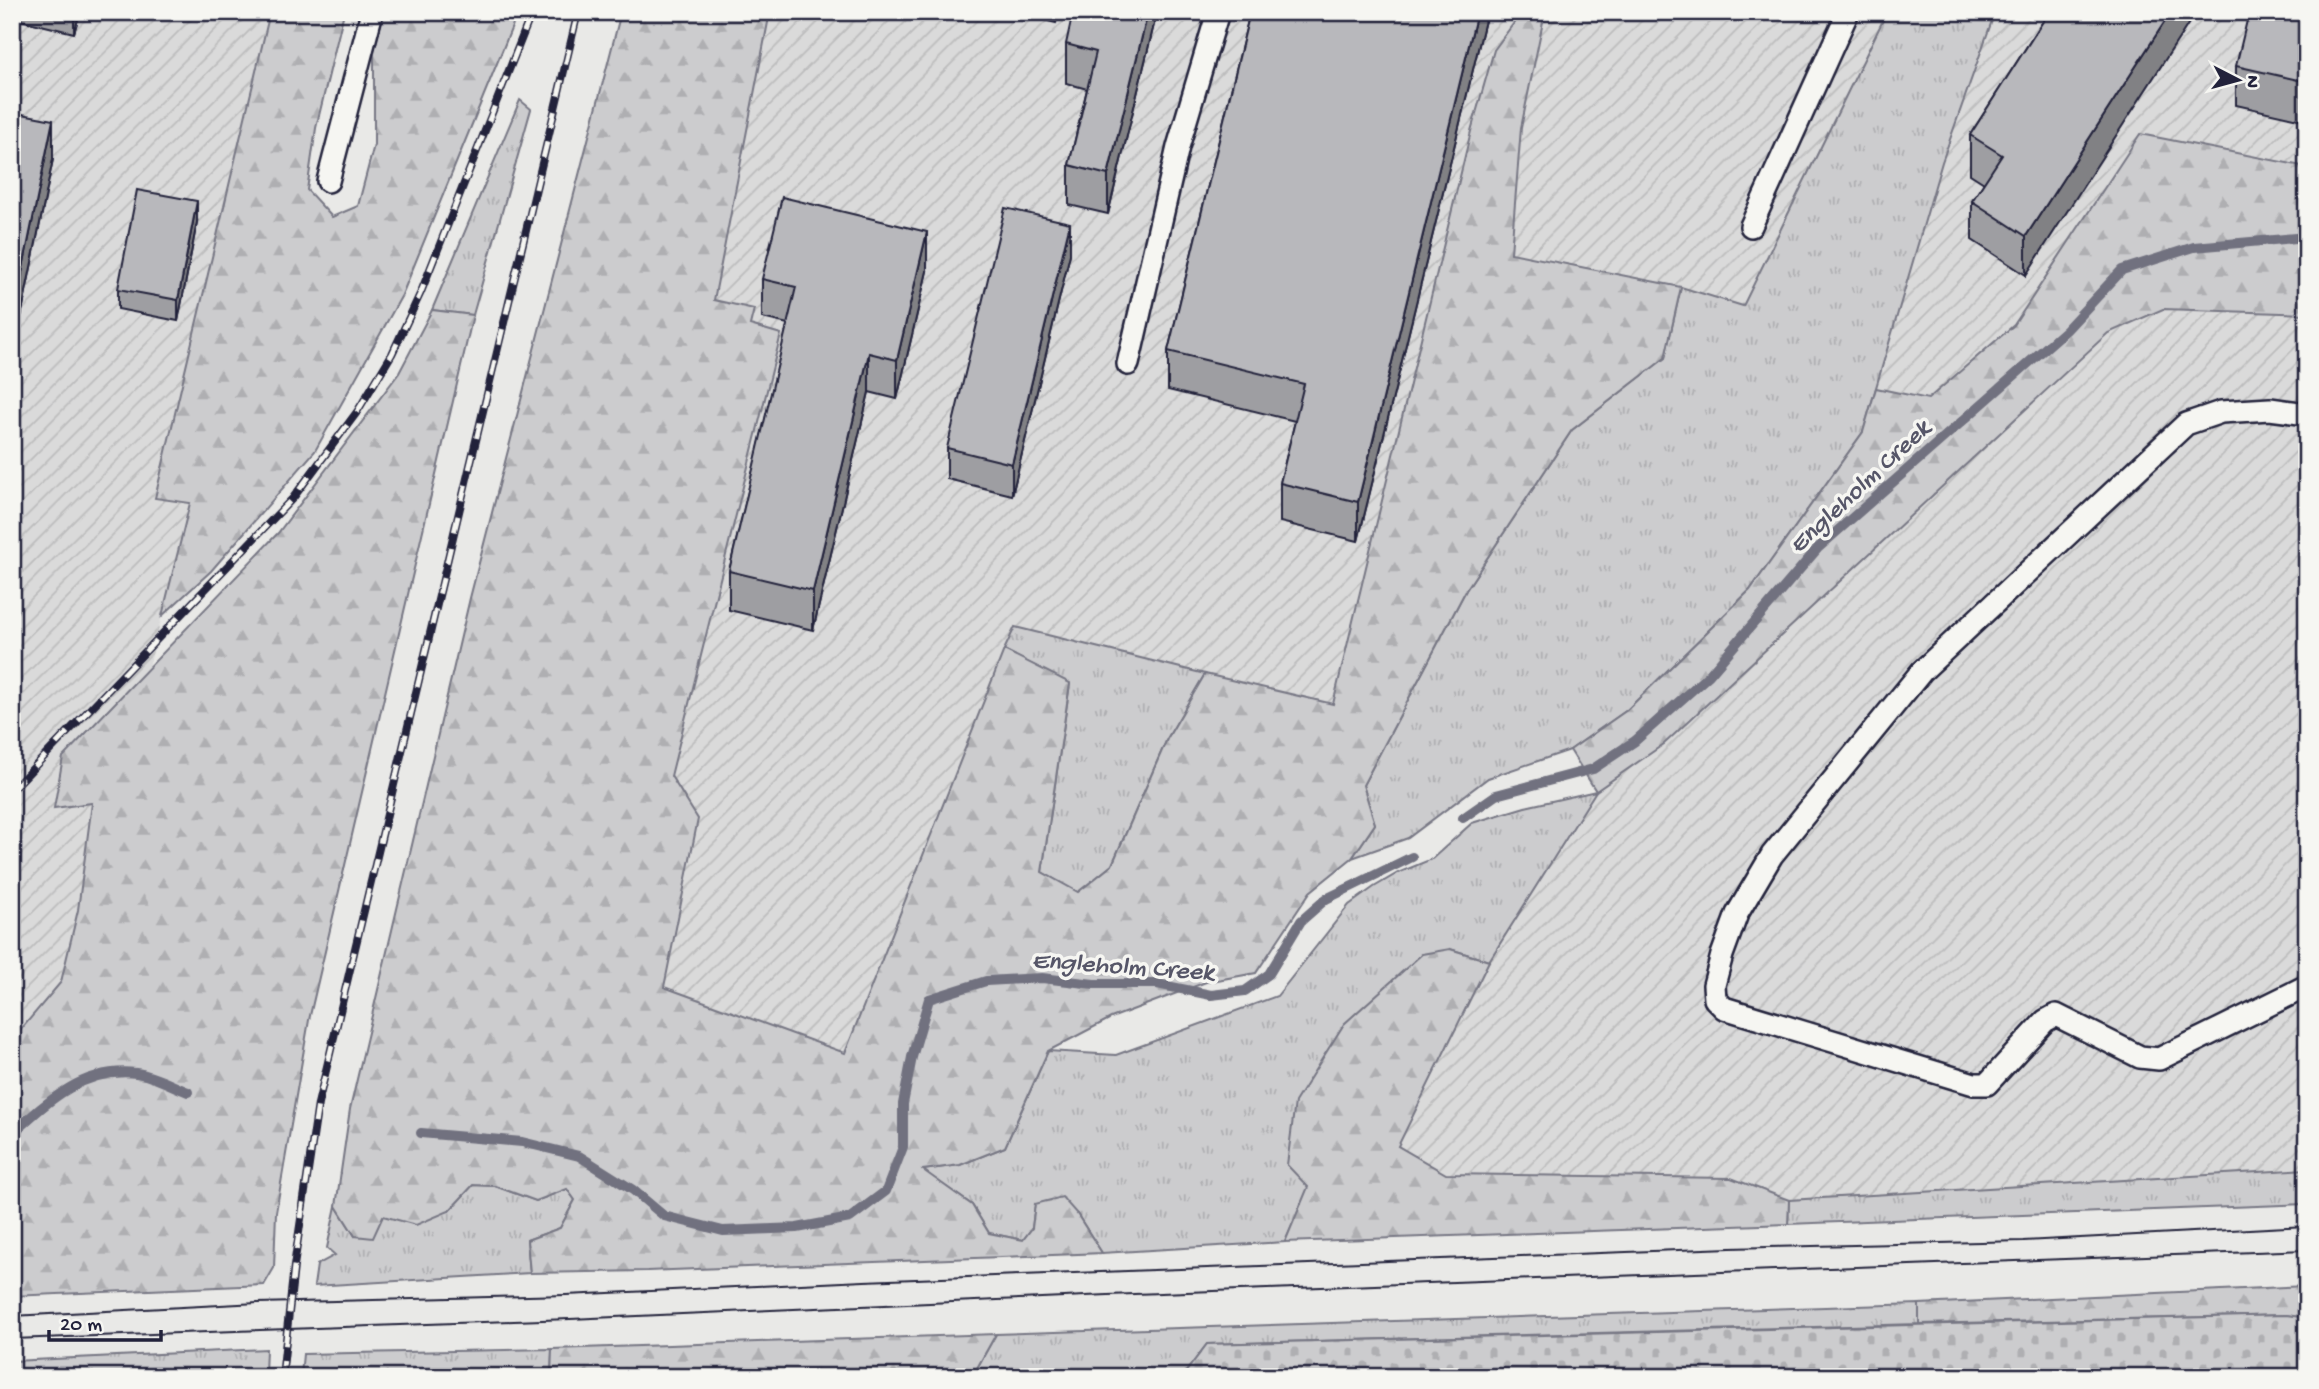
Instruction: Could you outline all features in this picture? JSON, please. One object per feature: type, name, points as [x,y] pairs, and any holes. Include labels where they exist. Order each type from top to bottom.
[{"type":"lane","points":[[328,181],[372,12]]},
{"type":"lane","points":[[1128,364],[1178,147],[1218,12]]},
{"type":"lane","points":[[1751,226],[1848,12]]},
{"type":"lane","points":[[2307,414],[2270,409],[2221,412],[2186,424],[1922,671],[1772,855],[1737,914],[1714,985],[1715,999],[1724,1008],[1975,1084],[1987,1084],[2045,1021],[2056,1015],[2140,1057],[2159,1059],[2307,986]]},
{"type":"shaded area","points":[[12,12],[270,12],[155,497],[190,503],[162,616],[149,667],[63,757],[92,803],[78,910],[61,982],[12,1040]]},
{"type":"shaded area","points":[[770,12],[1522,12],[1494,50],[1471,131],[1332,704],[1015,627],[846,1053],[664,987],[698,819],[671,776],[781,334],[750,325],[754,309],[714,301]]},
{"type":"shaded area","points":[[1545,12],[1887,12],[1742,306],[1681,287],[1511,253],[1521,128]]},
{"type":"shaded area","points":[[1995,12],[2307,12],[2307,167],[2140,135],[2014,325],[1928,399],[1876,388],[1942,162]]},
{"type":"shaded area","points":[[2163,309],[2307,314],[2307,1169],[1789,1200],[1731,1178],[1446,1174],[1398,1146],[1489,961],[1596,791],[1664,744],[2108,333]]},
{"type":"green space","points":[[270,12],[344,12],[316,128],[307,190],[332,217],[358,206],[374,145],[374,50],[384,12],[518,12],[402,295],[315,451],[211,571],[162,616],[190,503],[155,498]]},
{"type":"green space","points":[[621,12],[770,12],[714,300],[754,309],[750,325],[781,334],[671,776],[698,819],[664,987],[845,1053],[1004,650],[1070,683],[1042,872],[1078,892],[1112,865],[1167,739],[1205,674],[1333,704],[1471,131],[1494,50],[1522,12],[1545,12],[1521,128],[1511,253],[1681,287],[1665,358],[1572,430],[1466,590],[1363,785],[1375,824],[1352,858],[1310,892],[1256,973],[1206,982],[1111,1018],[1048,1051],[1005,1147],[960,1165],[923,1170],[972,1205],[989,1233],[1023,1240],[1032,1228],[1035,1204],[1062,1197],[1077,1214],[1102,1253],[530,1273],[527,1240],[560,1228],[575,1200],[567,1189],[536,1201],[495,1186],[473,1185],[449,1211],[416,1225],[383,1216],[373,1238],[355,1236],[336,1206],[350,1109],[470,598]]},
{"type":"green space","points":[[1887,12],[1995,12],[1942,162],[1863,432],[1750,590],[1627,710],[1570,750],[1488,778],[1408,838],[1352,858],[1375,824],[1363,785],[1466,590],[1572,430],[1665,358],[1681,287],[1743,306]]},
{"type":"green space","points":[[520,100],[531,109],[473,315],[432,310]]},
{"type":"green space","points":[[2140,134],[2307,167],[2307,314],[2163,309],[2108,333],[1664,744],[1596,791],[1570,750],[1627,710],[1750,590],[1863,432],[1876,388],[1928,399],[2014,325]]},
{"type":"green space","points":[[432,310],[473,315],[309,1020],[276,1212],[274,1268],[264,1285],[12,1296],[12,1040],[61,982],[78,910],[92,803],[54,808],[63,757],[278,533],[399,373]]},
{"type":"green space","points":[[1015,627],[1205,674],[1167,739],[1112,865],[1078,893],[1042,872],[1070,684],[1004,650]]},
{"type":"green space","points":[[1596,791],[1489,961],[1450,949],[1309,1187],[1285,1242],[1102,1253],[1077,1214],[1035,1204],[1032,1228],[1023,1240],[989,1233],[972,1205],[922,1170],[960,1165],[1005,1147],[1048,1051],[1116,1055],[1277,996],[1349,905],[1398,873],[1432,859],[1472,823],[1525,807]]},
{"type":"green space","points":[[1450,949],[1489,961],[1398,1146],[1446,1174],[1731,1178],[1789,1200],[1788,1224],[1285,1242],[1308,1187],[1287,1165],[1295,1102],[1344,1024],[1422,954]]},
{"type":"green space","points":[[2307,1169],[2307,1204],[1788,1224],[1789,1200]]},
{"type":"green space","points":[[473,1185],[495,1186],[536,1201],[567,1189],[575,1200],[560,1228],[527,1240],[530,1273],[314,1286],[317,1265],[335,1255],[327,1248],[336,1206],[355,1236],[383,1216],[449,1211]]},
{"type":"green space","points":[[2307,1286],[2307,1318],[2286,1315],[1919,1324],[1919,1304]]},
{"type":"green space","points":[[1919,1304],[1919,1324],[1207,1344],[1182,1377],[972,1377],[996,1334]]},
{"type":"green space","points":[[2286,1315],[2307,1318],[2307,1377],[1182,1377],[1207,1344]]},
{"type":"green space","points":[[996,1334],[972,1377],[551,1377],[552,1349]]},
{"type":"green space","points":[[266,1349],[265,1373],[235,1371],[41,1374],[40,1377],[12,1377],[12,1361]]},
{"type":"green space","points":[[552,1349],[551,1377],[301,1375],[303,1354]]},
{"type":"green space","points":[[255,1372],[254,1377],[40,1377],[40,1374]]},
{"type":"building","points":[[1073,12],[1148,12],[1108,175],[1069,165],[1096,52],[1066,44]]},
{"type":"building","points":[[1250,12],[1477,12],[1358,502],[1280,483],[1304,384],[1168,351]]},
{"type":"building","points":[[2049,12],[2171,12],[2026,236],[1972,201],[2002,155],[1970,135]]},
{"type":"building","points":[[2249,12],[2307,12],[2307,82],[2236,66]]},
{"type":"building","points":[[12,112],[53,120],[17,297],[12,295]]},
{"type":"building","points":[[137,190],[197,201],[178,300],[118,289]]},
{"type":"building","points":[[782,197],[927,232],[897,360],[869,353],[813,591],[729,571],[796,287],[762,279]]},
{"type":"building","points":[[1005,208],[1070,223],[1012,464],[947,448]]},
{"type":"waterway","name":"Engleholm Creek","points":[[1463,818],[1496,795],[1593,769],[1635,741],[1709,675],[1818,548],[2066,330],[2122,270],[2194,247],[2307,237]]},
{"type":"waterway","name":"Engleholm Creek","points":[[421,1133],[522,1142],[579,1156],[633,1190],[664,1216],[723,1231],[797,1228],[850,1218],[886,1191],[903,1147],[903,1104],[912,1057],[929,999],[986,981],[1042,978],[1094,984],[1157,984],[1211,995],[1245,991],[1269,974],[1301,921],[1326,899],[1412,857]]},
{"type":"waterway","name":"Engleholm Creek","points":[[12,1134],[53,1099],[83,1081],[100,1075],[142,1074],[188,1092]]},
{"type":"tram line","points":[[12,1316],[258,1303],[566,1295],[1730,1248],[2023,1241],[2307,1226]]},
{"type":"tram line","points":[[12,1339],[2307,1250]]},
{"type":"railway","points":[[12,790],[293,498],[357,412],[392,354],[421,292],[532,12]]},
{"type":"railway","points":[[282,1377],[294,1266],[318,1104],[578,12]]}]
